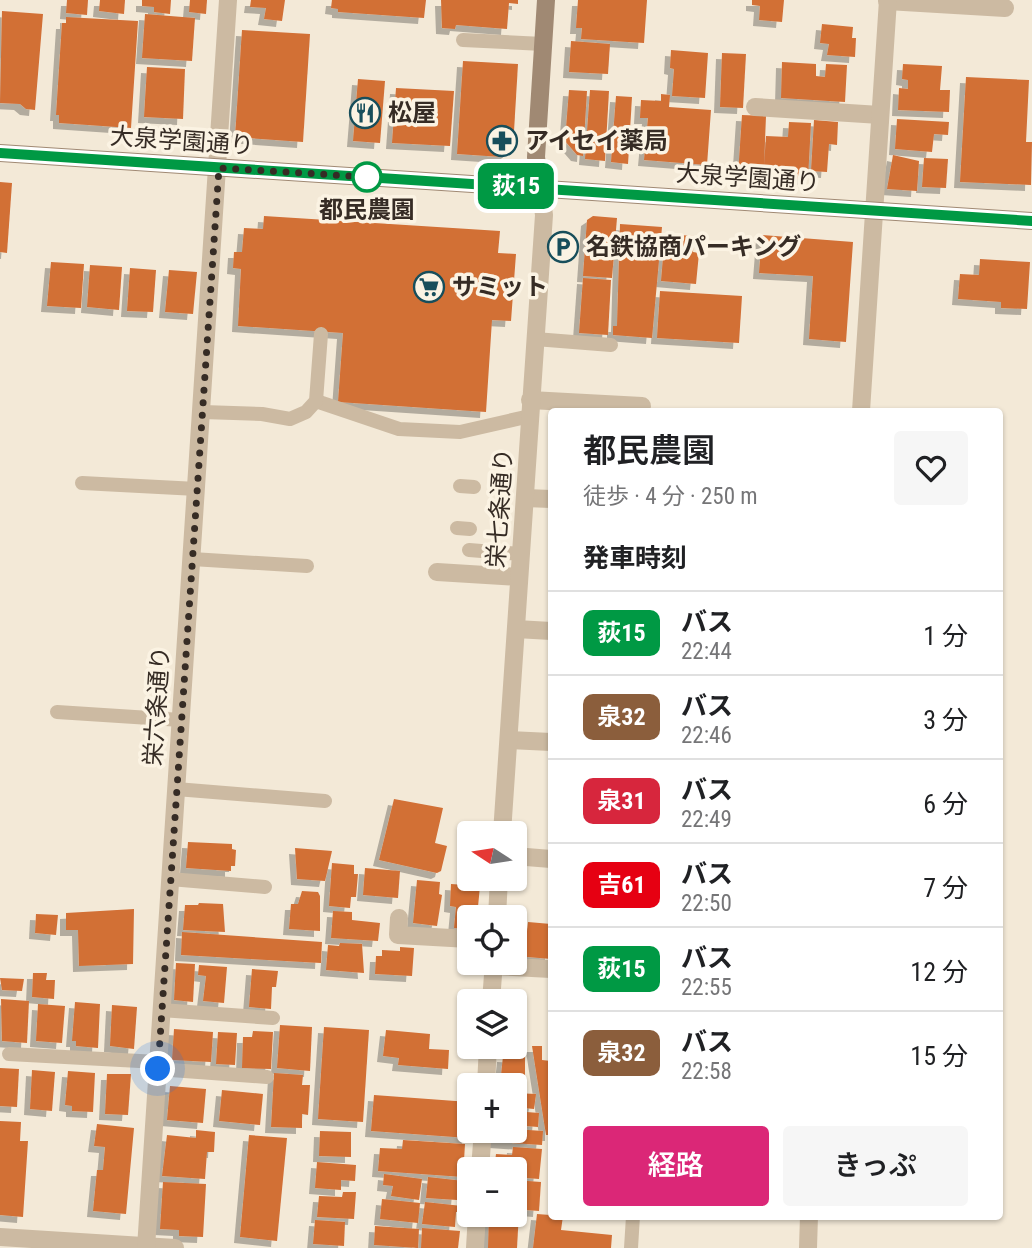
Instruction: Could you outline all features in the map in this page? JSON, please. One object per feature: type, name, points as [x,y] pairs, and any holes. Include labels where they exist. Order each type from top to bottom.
[{"type":"street","name":"栄六条通り","points":[[146,1247],[228,0]]},
{"type":"street","points":[[540,187],[536,157],[546,0]]},
{"type":"street","points":[[861,408],[888,1],[1005,8]]},
{"type":"street","points":[[755,107],[880,115]]},
{"type":"street","name":"大泉学園通り","points":[[0,153],[1032,221]]},
{"type":"street","name":"栄七条通り","points":[[503,821],[544,215],[540,187]]},
{"type":"street","points":[[530,408],[642,406]]},
{"type":"street","points":[[524,498],[548,499]]},
{"type":"street","points":[[437,572],[519,577]]},
{"type":"street","points":[[516,629],[548,631]]},
{"type":"street","points":[[509,740],[548,743]]},
{"type":"street","points":[[527,857],[548,859]]},
{"type":"street","points":[[400,918],[398,935],[457,938]]},
{"type":"street","points":[[527,967],[548,969]]},
{"type":"street","points":[[808,1248],[809,1220]]},
{"type":"street","points":[[475,1248],[476,1227]]},
{"type":"street","points":[[0,1237],[175,1248]]},
{"type":"lane","points":[[463,40],[543,44]]},
{"type":"lane","points":[[203,412],[262,414],[290,419],[306,412],[316,401],[321,334]]},
{"type":"lane","points":[[535,338],[611,345]]},
{"type":"lane","points":[[316,401],[399,429],[460,432],[530,408]]},
{"type":"lane","points":[[82,484],[197,489]]},
{"type":"lane","points":[[468,550],[521,554]]},
{"type":"lane","points":[[192,559],[307,566]]},
{"type":"lane","points":[[57,712],[181,720]]},
{"type":"lane","points":[[176,789],[325,801]]},
{"type":"lane","points":[[170,879],[265,887]]},
{"type":"lane","points":[[161,1010],[273,1018]]},
{"type":"lane","points":[[9,1054],[267,1077]]},
{"type":"lane","points":[[631,1248],[633,1220]]},
{"type":"building","points":[[67,0],[88,0],[87,15],[66,13]]},
{"type":"building","points":[[100,0],[125,0],[124,14],[99,11]]},
{"type":"building","points":[[142,0],[171,0],[170,14],[154,12],[154,7],[142,6]]},
{"type":"building","points":[[190,0],[207,0],[206,14],[189,12]]},
{"type":"building","points":[[251,0],[285,0],[282,21],[264,19],[266,8],[250,7]]},
{"type":"building","points":[[332,0],[426,0],[424,18],[338,12],[338,9],[331,8]]},
{"type":"building","points":[[441,0],[518,0],[518,4],[509,3],[507,29],[456,25],[455,29],[442,28]]},
{"type":"building","points":[[578,0],[647,0],[644,43],[581,39],[582,28],[576,28]]},
{"type":"building","points":[[752,0],[784,0],[782,22],[759,20],[760,6],[752,5]]},
{"type":"building","points":[[2,11],[43,14],[35,110],[26,109],[20,104],[0,103]]},
{"type":"building","points":[[145,14],[195,18],[192,61],[142,58]]},
{"type":"building","points":[[66,17],[138,21],[131,128],[59,123],[59,115],[56,115],[62,23],[66,23]]},
{"type":"building","points":[[822,24],[853,27],[852,38],[856,38],[855,57],[827,55],[829,44],[820,43]]},
{"type":"building","points":[[242,30],[310,34],[303,142],[235,137]]},
{"type":"building","points":[[571,41],[610,44],[608,74],[569,72]]},
{"type":"building","points":[[671,50],[708,53],[705,98],[672,96],[674,69],[670,68]]},
{"type":"building","points":[[722,53],[746,54],[743,108],[720,107]]},
{"type":"building","points":[[463,61],[518,64],[513,148],[502,157],[457,154]]},
{"type":"building","points":[[782,62],[816,64],[816,76],[825,77],[826,64],[847,65],[845,102],[781,98]]},
{"type":"building","points":[[903,64],[942,66],[940,90],[950,90],[949,112],[898,110],[899,88],[908,89],[908,80],[902,79]]},
{"type":"building","points":[[147,67],[185,69],[183,119],[144,117]]},
{"type":"building","points":[[966,77],[1029,80],[1026,142],[1032,142],[1031,185],[960,182]]},
{"type":"building","points":[[358,79],[385,81],[380,143],[353,141]]},
{"type":"building","points":[[396,88],[454,91],[450,146],[392,143]]},
{"type":"building","points":[[569,90],[587,91],[583,156],[577,155],[565,141]]},
{"type":"building","points":[[590,90],[609,91],[605,161],[585,159]]},
{"type":"building","points":[[661,94],[670,95],[669,107],[711,110],[707,165],[644,160],[648,118],[640,118],[641,100],[661,101]]},
{"type":"building","points":[[616,96],[632,97],[628,164],[611,162]]},
{"type":"building","points":[[742,115],[766,116],[764,166],[766,136],[788,137],[789,122],[811,123],[808,179],[738,175]]},
{"type":"building","points":[[897,119],[949,122],[948,135],[934,134],[932,152],[895,149]]},
{"type":"building","points":[[814,120],[838,122],[837,145],[829,144],[827,172],[811,171]]},
{"type":"building","points":[[893,155],[919,161],[917,191],[887,189]]},
{"type":"building","points":[[924,158],[948,159],[946,188],[922,187]]},
{"type":"building","points":[[0,182],[12,183],[7,253],[0,252]]},
{"type":"building","points":[[264,216],[500,231],[498,253],[516,254],[511,321],[492,320],[486,412],[338,402],[343,333],[238,326],[241,269],[233,268],[234,252],[242,252],[244,228],[263,229]]},
{"type":"building","points":[[593,216],[617,218],[612,278],[583,276],[587,220]]},
{"type":"building","points":[[620,224],[662,227],[652,338],[613,335],[613,326],[617,326]]},
{"type":"building","points":[[665,234],[694,236],[693,252],[699,253],[696,284],[661,281]]},
{"type":"building","points":[[762,235],[853,242],[846,342],[809,339],[813,276],[759,273]]},
{"type":"building","points":[[980,259],[1030,262],[1027,309],[1001,308],[1001,302],[958,299],[960,274],[979,275]]},
{"type":"building","points":[[51,262],[84,264],[81,308],[47,306]]},
{"type":"building","points":[[90,265],[122,267],[119,310],[87,307]]},
{"type":"building","points":[[130,268],[156,270],[153,312],[127,311]]},
{"type":"building","points":[[169,270],[197,272],[193,314],[165,312]]},
{"type":"building","points":[[583,278],[611,280],[608,335],[579,333]]},
{"type":"building","points":[[660,291],[742,296],[739,343],[657,338]]},
{"type":"building","points":[[394,799],[443,808],[435,843],[447,846],[441,871],[437,873],[379,860]]},
{"type":"building","points":[[188,842],[232,844],[232,849],[236,850],[235,866],[231,866],[231,871],[186,868]]},
{"type":"building","points":[[295,848],[332,851],[325,881],[297,879]]},
{"type":"building","points":[[332,863],[354,865],[354,874],[358,874],[356,897],[351,897],[350,908],[329,906]]},
{"type":"building","points":[[365,868],[400,871],[398,898],[363,895]]},
{"type":"building","points":[[417,880],[440,882],[439,894],[442,895],[437,926],[413,923]]},
{"type":"building","points":[[451,884],[457,884],[457,891],[480,891],[478,905],[457,905],[457,928],[454,928],[456,907],[450,906]]},
{"type":"building","points":[[302,891],[318,892],[320,896],[320,931],[289,929],[291,904],[298,904]]},
{"type":"building","points":[[223,904],[225,932],[183,930],[185,905]]},
{"type":"building","points":[[134,909],[133,964],[79,966],[78,930],[66,930],[66,913]]},
{"type":"building","points":[[333,911],[352,912],[352,920],[380,923],[378,941],[331,938]]},
{"type":"building","points":[[36,914],[58,915],[56,935],[35,933]]},
{"type":"building","points":[[528,922],[548,924],[548,959],[527,957]]},
{"type":"building","points":[[182,932],[322,942],[321,963],[181,955]]},
{"type":"building","points":[[340,943],[362,944],[364,973],[326,970],[328,945],[339,946]]},
{"type":"building","points":[[400,947],[414,948],[412,976],[375,974],[376,956],[382,956],[382,950],[400,951]]},
{"type":"building","points":[[176,963],[195,964],[193,1002],[174,1000]]},
{"type":"building","points":[[199,965],[227,967],[224,1003],[203,1001],[206,976],[198,975]]},
{"type":"building","points":[[252,969],[278,971],[276,987],[272,987],[271,1009],[249,1007]]},
{"type":"building","points":[[33,973],[47,973],[46,980],[55,980],[54,999],[32,997]]},
{"type":"building","points":[[0,978],[24,979],[22,991],[2,990]]},
{"type":"building","points":[[1,999],[29,1001],[27,1043],[2,1041]]},
{"type":"building","points":[[75,1002],[100,1004],[98,1048],[76,1046],[76,1041],[72,1041]]},
{"type":"building","points":[[38,1004],[65,1006],[62,1043],[36,1041]]},
{"type":"building","points":[[112,1005],[137,1007],[134,1049],[110,1046]]},
{"type":"building","points":[[280,1025],[312,1027],[310,1071],[277,1068]]},
{"type":"building","points":[[324,1027],[369,1030],[363,1122],[318,1119]]},
{"type":"building","points":[[174,1029],[213,1032],[211,1062],[172,1060]]},
{"type":"building","points":[[386,1030],[430,1034],[429,1049],[449,1050],[448,1069],[398,1065],[399,1058],[383,1056]]},
{"type":"building","points":[[253,1031],[273,1032],[271,1069],[242,1068],[243,1037],[252,1037]]},
{"type":"building","points":[[218,1032],[237,1033],[235,1065],[216,1064]]},
{"type":"building","points":[[532,1046],[542,1046],[542,1060],[548,1061],[546,1135]]},
{"type":"building","points":[[503,1059],[525,1059],[525,1073],[501,1073]]},
{"type":"building","points":[[0,1068],[19,1069],[17,1107],[0,1106]]},
{"type":"building","points":[[32,1070],[55,1072],[52,1111],[30,1109]]},
{"type":"building","points":[[68,1071],[95,1073],[93,1112],[72,1111],[72,1106],[65,1105]]},
{"type":"building","points":[[274,1073],[303,1075],[302,1085],[310,1085],[308,1115],[302,1114],[302,1128],[271,1127]]},
{"type":"building","points":[[107,1074],[131,1074],[128,1115],[105,1114]]},
{"type":"building","points":[[170,1086],[206,1089],[203,1123],[167,1120]]},
{"type":"building","points":[[222,1090],[263,1094],[260,1125],[219,1121]]},
{"type":"building","points":[[527,1094],[536,1094],[534,1109],[527,1108]]},
{"type":"building","points":[[374,1095],[457,1101],[457,1137],[371,1131]]},
{"type":"building","points":[[527,1112],[539,1113],[538,1127],[527,1126]]},
{"type":"building","points":[[0,1121],[21,1122],[20,1141],[28,1141],[23,1217],[0,1215]]},
{"type":"building","points":[[97,1124],[134,1128],[126,1214],[93,1211],[97,1170],[103,1170],[105,1147],[94,1146]]},
{"type":"building","points":[[196,1130],[215,1132],[214,1152],[207,1152],[205,1179],[162,1176],[167,1135],[196,1138]]},
{"type":"building","points":[[527,1130],[543,1131],[542,1145],[511,1143],[527,1143]]},
{"type":"building","points":[[320,1131],[351,1132],[351,1157],[319,1156]]},
{"type":"building","points":[[249,1135],[287,1138],[277,1241],[240,1237]]},
{"type":"building","points":[[403,1140],[465,1144],[464,1157],[457,1157],[457,1177],[378,1171],[380,1148],[402,1149]]},
{"type":"building","points":[[513,1147],[542,1149],[539,1179],[527,1178],[527,1157],[496,1157],[496,1154],[512,1155]]},
{"type":"building","points":[[317,1162],[356,1165],[355,1181],[341,1180],[341,1190],[315,1188]]},
{"type":"building","points":[[384,1174],[422,1179],[419,1200],[391,1196],[393,1186],[383,1185]]},
{"type":"building","points":[[428,1177],[457,1180],[457,1200],[426,1198]]},
{"type":"building","points":[[527,1181],[541,1182],[539,1211],[527,1210]]},
{"type":"building","points":[[163,1182],[206,1184],[203,1237],[179,1236],[179,1230],[160,1229]]},
{"type":"building","points":[[343,1192],[356,1192],[354,1219],[317,1217],[319,1196],[342,1197]]},
{"type":"building","points":[[382,1199],[420,1203],[418,1223],[380,1219]]},
{"type":"building","points":[[425,1202],[457,1205],[455,1227],[422,1224]]},
{"type":"building","points":[[537,1214],[548,1215],[548,1220],[562,1220],[561,1230],[612,1235],[611,1248],[533,1248]]},
{"type":"building","points":[[315,1220],[345,1222],[344,1246],[313,1244]]},
{"type":"building","points":[[375,1226],[419,1229],[418,1248],[374,1245]]},
{"type":"building","points":[[489,1227],[518,1227],[517,1248],[488,1248]]},
{"type":"building","points":[[422,1228],[460,1231],[458,1248],[421,1248]]},
{"type":"bus line","name":"荻15","points":[[0,153],[1032,221]]},
{"type":"place","name":"松屋","points":[[365,113]]},
{"type":"place","name":"アイセイ薬局","points":[[502,141]]},
{"type":"place","name":"都民農園","points":[[367,177]]},
{"type":"place","name":"名鉄協商パーキング","points":[[563,247]]},
{"type":"place","name":"サミット","points":[[429,287]]},
{"type":"route","points":[[158,1069],[219,168],[367,177]]}]
